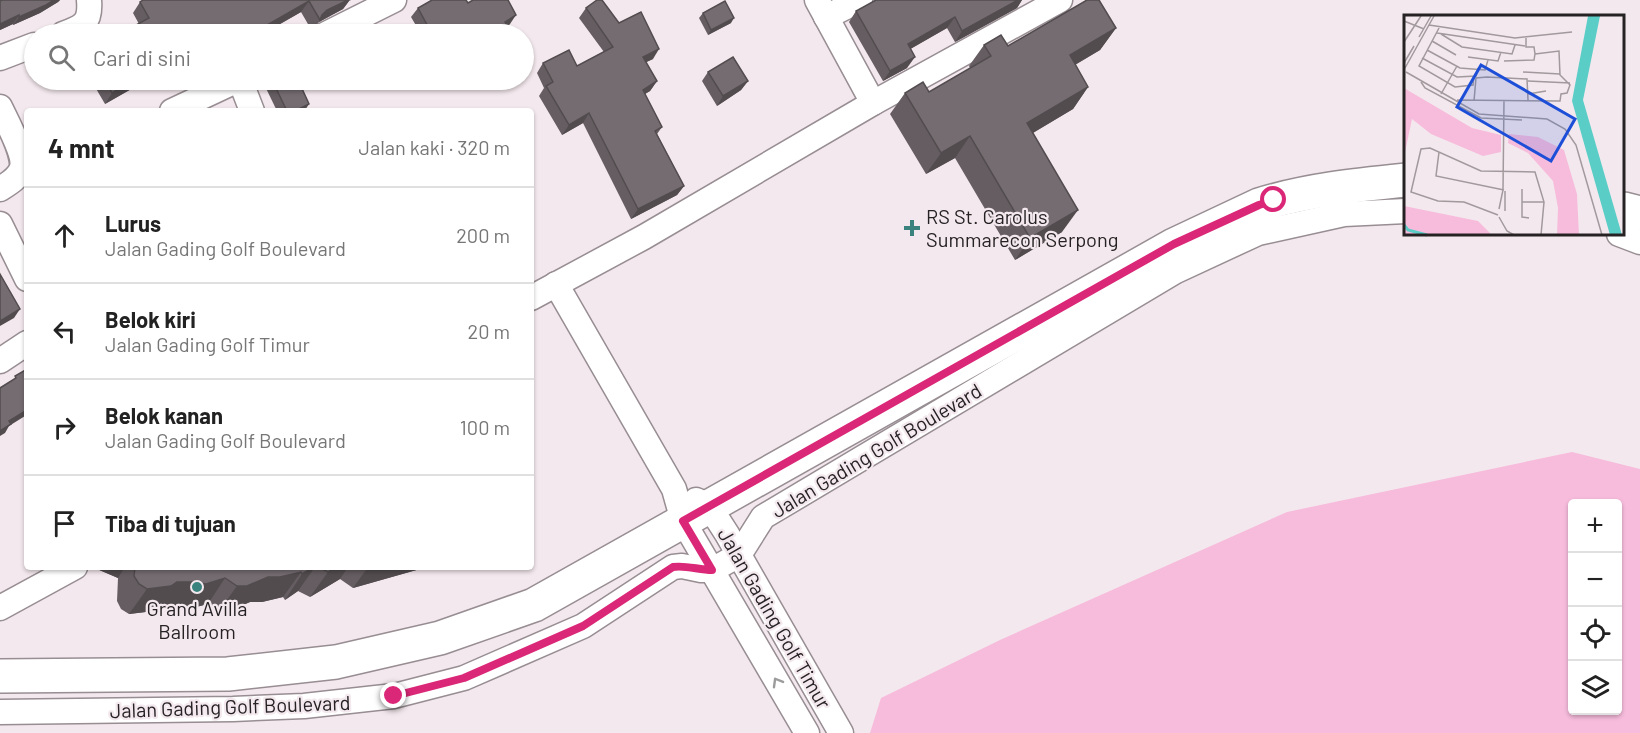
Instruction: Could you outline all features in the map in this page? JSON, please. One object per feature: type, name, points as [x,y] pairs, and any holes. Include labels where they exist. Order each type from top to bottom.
[{"type":"main road","name":"Jalan Gading Golf Boulevard","points":[[0,676],[228,674],[336,662],[440,638],[534,605],[1174,244],[1274,200],[1344,186],[1404,180]]},
{"type":"main road","points":[[1625,209],[1640,213]]},
{"type":"street","points":[[84,24],[90,14],[88,0]]},
{"type":"street","points":[[346,24],[394,0]]},
{"type":"street","points":[[860,0],[821,8],[873,103]]},
{"type":"street","points":[[534,296],[644,237],[873,103],[1060,0]]},
{"type":"street","points":[[0,58],[24,49]]},
{"type":"street","points":[[178,108],[217,90]]},
{"type":"street","points":[[243,90],[251,108]]},
{"type":"street","points":[[0,107],[22,158],[22,168],[14,180],[0,189]]},
{"type":"street","name":"Jalan Gading Golf Boulevard","points":[[0,712],[304,706],[394,696],[464,678],[583,626],[673,567],[712,570],[739,555],[763,517],[1176,271],[1258,233],[1344,214],[1404,211]]},
{"type":"street","points":[[0,224],[24,273]]},
{"type":"street","points":[[1624,236],[1640,242]]},
{"type":"street","name":"Jalan Gading Golf Timur","points":[[556,284],[674,489],[696,514],[739,555],[841,733]]},
{"type":"street","points":[[0,361],[24,346]]},
{"type":"street","name":"Jalan Gading Golf Timur","points":[[696,514],[712,570],[807,733]]},
{"type":"street","points":[[0,608],[70,570]]},
{"type":"shaded area","points":[[1572,452],[1640,469],[1640,733],[870,733],[881,698],[1000,640],[1287,512]]},
{"type":"building","points":[[54,0],[0,24],[0,1]]},
{"type":"building","points":[[143,0],[348,0],[327,10],[320,20],[309,1],[269,24],[138,24],[149,18],[140,2]]},
{"type":"building","points":[[432,0],[466,0],[468,3],[473,0],[508,0],[516,15],[505,22],[506,24],[427,24],[418,8]]},
{"type":"building","points":[[597,0],[602,0],[619,23],[641,12],[659,49],[643,57],[657,81],[643,90],[662,127],[655,131],[684,186],[638,209],[589,113],[569,125],[546,86],[553,82],[543,63],[569,50],[577,66],[613,47],[586,8]]},
{"type":"building","points":[[876,0],[1018,0],[962,31],[955,17],[908,44],[915,57],[890,71],[856,11]]},
{"type":"building","points":[[1087,0],[1099,0],[1116,28],[1070,55],[1088,87],[1027,123],[1078,210],[1030,238],[970,136],[941,153],[905,93],[923,82],[929,92],[991,56],[984,45],[1001,35],[1008,46]]},
{"type":"building","points":[[725,1],[734,18],[711,30],[703,13]]},
{"type":"building","points":[[733,57],[748,81],[723,96],[708,72]]},
{"type":"building","points":[[277,90],[303,90],[309,104],[301,108],[286,108]]},
{"type":"building","points":[[0,274],[20,309],[0,321]]},
{"type":"building","points":[[24,371],[24,412],[9,421],[11,424],[0,431],[0,388],[16,378],[15,376]]},
{"type":"building","points":[[135,570],[309,570],[302,574],[301,572],[268,577],[247,586],[237,586],[225,578],[206,584],[177,582],[171,586],[147,589],[139,584],[134,576]]},
{"type":"place","name":"RS St. Carolus Summarecon Serpong","points":[[912,228]]},
{"type":"place","name":"Grand Avilla Ballroom","points":[[197,587]]},
{"type":"route","points":[[394,696],[464,678],[583,626],[673,567],[712,570],[683,521],[1174,244],[1274,200]]}]
